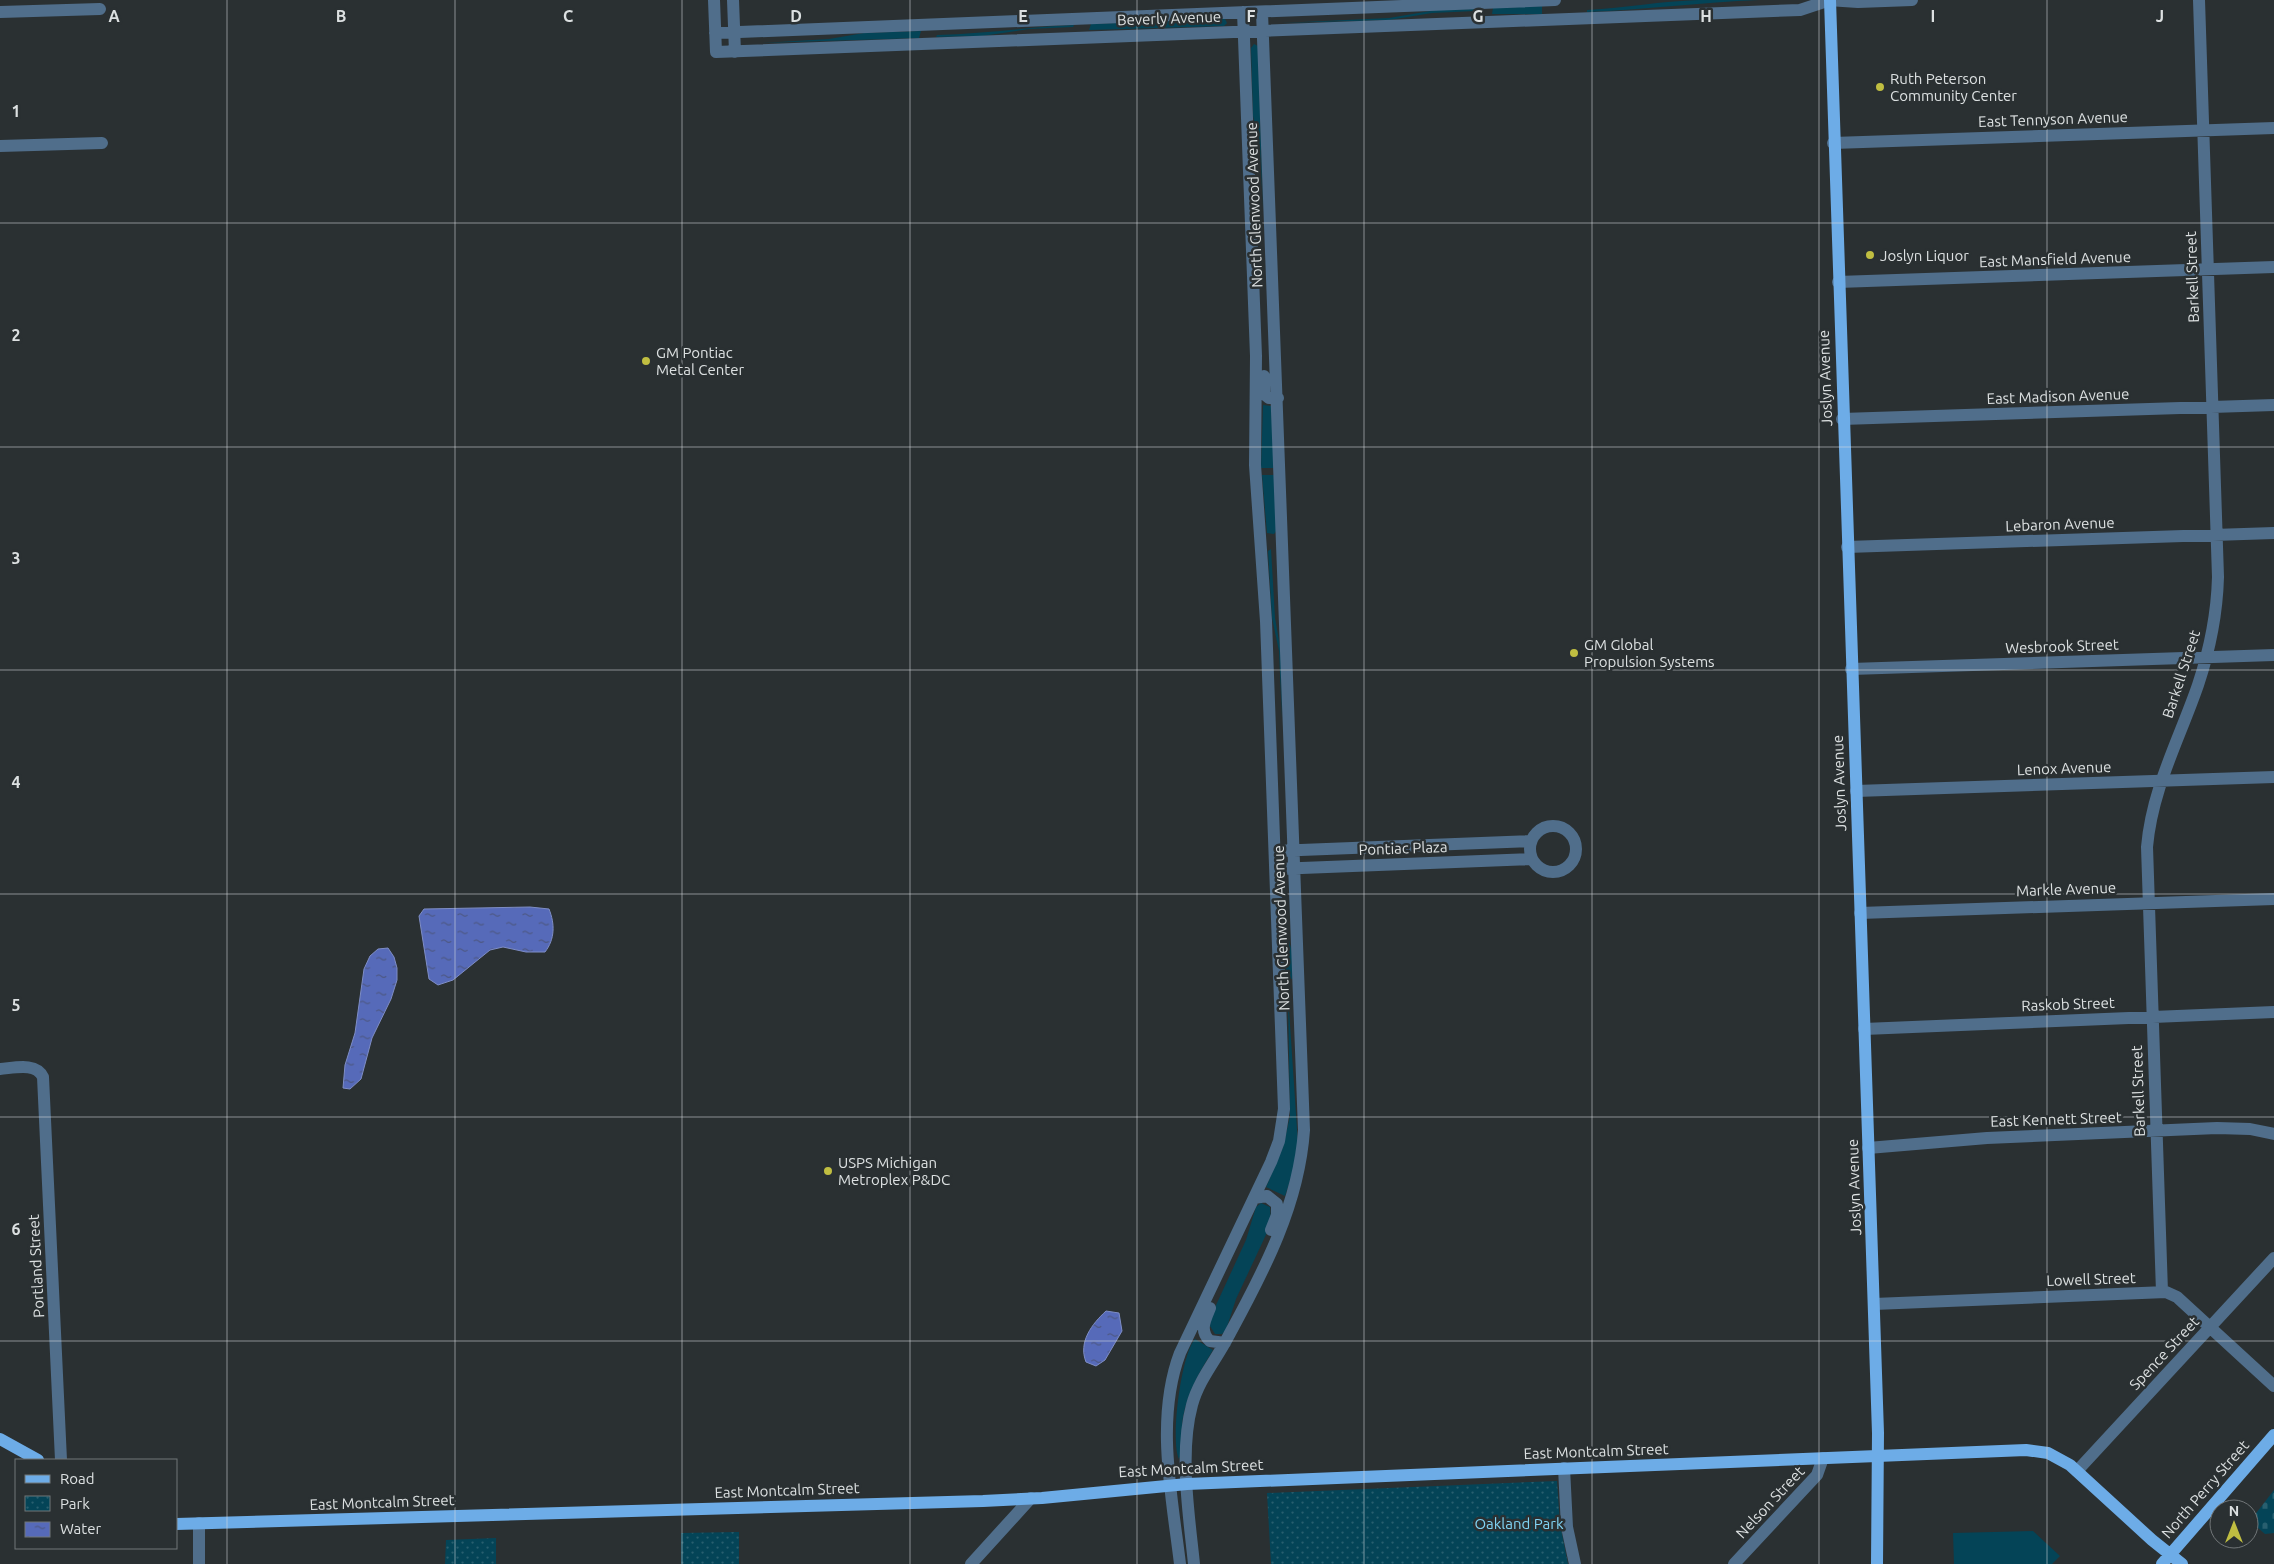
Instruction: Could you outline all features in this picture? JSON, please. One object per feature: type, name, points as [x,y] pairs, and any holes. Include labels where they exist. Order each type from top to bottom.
[{"type":"main road","name":"Joslyn Avenue","points":[[1829,0],[1874,1304],[1877,1564]]},
{"type":"main road","name":"North Perry Street","points":[[2166,1559],[2274,1435]]},
{"type":"main road","points":[[0,1439],[36,1459]]},
{"type":"main road","name":"East Montcalm Street","points":[[178,1524],[1031,1498],[1171,1484],[2033,1451],[2055,1456],[2077,1471],[2166,1559],[2182,1564]]},
{"type":"street","points":[[714,0],[715,33]]},
{"type":"street","points":[[733,0],[735,52]]},
{"type":"street","name":"Beverly Avenue","points":[[1555,0],[715,33],[716,52],[735,52],[1800,10],[1829,0],[1912,0]]},
{"type":"street","name":"Barkell Street","points":[[2162,1292],[2147,903],[2148,839],[2160,780],[2207,657],[2216,607],[2217,534],[2199,0]]},
{"type":"street","points":[[0,12],[100,9]]},
{"type":"street","name":"North Glenwood Avenue","points":[[1180,1564],[1171,1484],[1168,1418],[1173,1375],[1180,1353],[1275,1152],[1283,1120],[1276,869],[1266,622],[1255,465],[1256,356],[1243,12]]},
{"type":"street","name":"North Glenwood Avenue","points":[[1194,1564],[1187,1501],[1187,1435],[1192,1404],[1200,1384],[1233,1328],[1279,1232],[1292,1200],[1300,1166],[1304,1130],[1262,12]]},
{"type":"street","name":"East Tennyson Avenue","points":[[1833,143],[2274,128]]},
{"type":"street","points":[[0,146],[102,143]]},
{"type":"street","name":"East Mansfield Avenue","points":[[1838,282],[2274,267]]},
{"type":"street","name":"North Glenwood Avenue","points":[[1254,288],[1263,321],[1264,392],[1267,397],[1278,398]]},
{"type":"street","name":"East Madison Avenue","points":[[1842,419],[2274,405]]},
{"type":"street","name":"Lebaron Avenue","points":[[1847,547],[2274,532]]},
{"type":"street","name":"North Glenwood Avenue","points":[[1261,543],[1271,542],[1274,545],[1278,614],[1287,650]]},
{"type":"street","name":"North Glenwood Avenue","points":[[1266,622],[1275,655],[1277,719],[1280,725],[1290,725]]},
{"type":"street","name":"Wesbrook Street","points":[[1851,669],[2274,655]]},
{"type":"street","name":"Lenox Avenue","points":[[1856,791],[2274,776]]},
{"type":"street","points":[[1558,826],[1573,836],[1576,848],[1573,860],[1569,866],[1558,871],[1545,870],[1532,859],[1531,841],[1534,835],[1544,827],[1558,826]]},
{"type":"street","name":"Pontiac Plaza","points":[[1275,851],[1531,841]]},
{"type":"street","name":"Pontiac Plaza","points":[[1276,869],[1532,859]]},
{"type":"street","name":"Markle Avenue","points":[[1860,913],[2274,898]]},
{"type":"street","name":"North Glenwood Avenue","points":[[1280,988],[1288,989],[1291,995],[1295,1097],[1304,1130]]},
{"type":"street","name":"Raskob Street","points":[[1864,1029],[2274,1012]]},
{"type":"street","name":"Portland Street","points":[[0,1069],[30,1067],[40,1071],[44,1080],[61,1459]]},
{"type":"street","name":"East Kennett Street","points":[[1868,1148],[1987,1138],[2239,1128],[2274,1134]]},
{"type":"street","name":"North Glenwood Avenue","points":[[1233,1328],[1241,1293],[1277,1215],[1277,1204],[1271,1197],[1262,1195],[1254,1198]]},
{"type":"street","name":"North Glenwood Avenue","points":[[1225,1343],[1215,1342],[1206,1337],[1204,1325],[1235,1256],[1234,1239]]},
{"type":"street","name":"Spence Street","points":[[2077,1471],[2274,1258]]},
{"type":"street","name":"Lowell Street","points":[[1874,1304],[2162,1292],[2177,1297],[2274,1386]]},
{"type":"street","name":"Nelson Street","points":[[1734,1564],[1817,1475],[1822,1458]]},
{"type":"street","points":[[1564,1468],[1567,1533],[1574,1564]]},
{"type":"street","points":[[971,1564],[1031,1498]]},
{"type":"street","points":[[199,1564],[200,1523]]},
{"type":"green space","points":[[1699,0],[1759,0],[1587,12],[1587,10]]},
{"type":"green space","points":[[1542,6],[1542,14],[1492,14],[1493,8]]},
{"type":"green space","points":[[1476,9],[1475,11],[1432,13],[1389,20],[1281,23],[1389,18],[1436,10]]},
{"type":"green space","points":[[1225,19],[1227,23],[1224,26],[1089,30],[1091,24]]},
{"type":"green space","points":[[1074,25],[1073,27],[1029,29],[982,36],[936,37],[937,35]]},
{"type":"green space","points":[[921,31],[919,38],[761,43],[829,39],[864,33]]},
{"type":"green space","points":[[1254,44],[1258,46],[1263,211],[1260,147],[1253,116],[1251,48]]},
{"type":"green space","points":[[1263,405],[1271,406],[1275,468],[1261,468]]},
{"type":"green space","points":[[1262,475],[1275,475],[1277,530],[1274,534],[1267,533]]},
{"type":"green space","points":[[1271,549],[1275,618],[1281,652],[1282,719],[1279,651],[1272,618],[1268,551]]},
{"type":"green space","points":[[1284,887],[1287,934],[1293,955],[1292,979],[1286,977]]},
{"type":"green space","points":[[1288,995],[1298,1144],[1294,1169],[1285,1196],[1266,1187],[1283,1147],[1290,1116]]},
{"type":"green space","points":[[1261,1203],[1270,1207],[1271,1224],[1236,1299],[1226,1330],[1222,1334],[1215,1334],[1210,1326],[1211,1316],[1246,1240],[1256,1207]]},
{"type":"green space","points":[[1195,1339],[1213,1350],[1195,1382],[1185,1408],[1179,1459],[1176,1435],[1178,1398],[1185,1362]]},
{"type":"green space","name":"Oakland Park","points":[[1557,1481],[1560,1524],[1568,1564],[1271,1564],[1267,1493]]},
{"type":"green space","points":[[2274,1490],[2274,1533],[2265,1534],[2259,1529],[2259,1509]]},
{"type":"green space","points":[[2033,1531],[2060,1556],[2052,1564],[1954,1564],[1953,1533]]},
{"type":"green space","points":[[739,1532],[739,1564],[681,1564],[681,1533]]},
{"type":"green space","points":[[496,1538],[496,1564],[445,1564],[446,1540]]},
{"type":"water","points":[[530,907],[549,909],[551,915],[553,931],[551,942],[545,952],[526,952],[503,947],[490,950],[453,980],[438,985],[429,979],[419,916],[424,909]]},
{"type":"water","points":[[388,948],[394,957],[397,968],[397,980],[391,999],[372,1038],[361,1079],[350,1089],[343,1088],[345,1065],[355,1033],[364,969],[370,956],[378,949]]},
{"type":"water","points":[[1106,1311],[1119,1313],[1122,1331],[1105,1360],[1096,1366],[1086,1362],[1084,1355],[1085,1341],[1091,1328]]},
{"type":"place","name":"Ruth Peterson Community Center","points":[[1880,87]]},
{"type":"place","name":"Joslyn Liquor","points":[[1870,255]]},
{"type":"place","name":"GM Pontiac Metal Center","points":[[646,361]]},
{"type":"place","name":"GM Global Propulsion Systems","points":[[1574,653]]},
{"type":"place","name":"USPS Michigan Metroplex P&DC","points":[[828,1171]]}]
